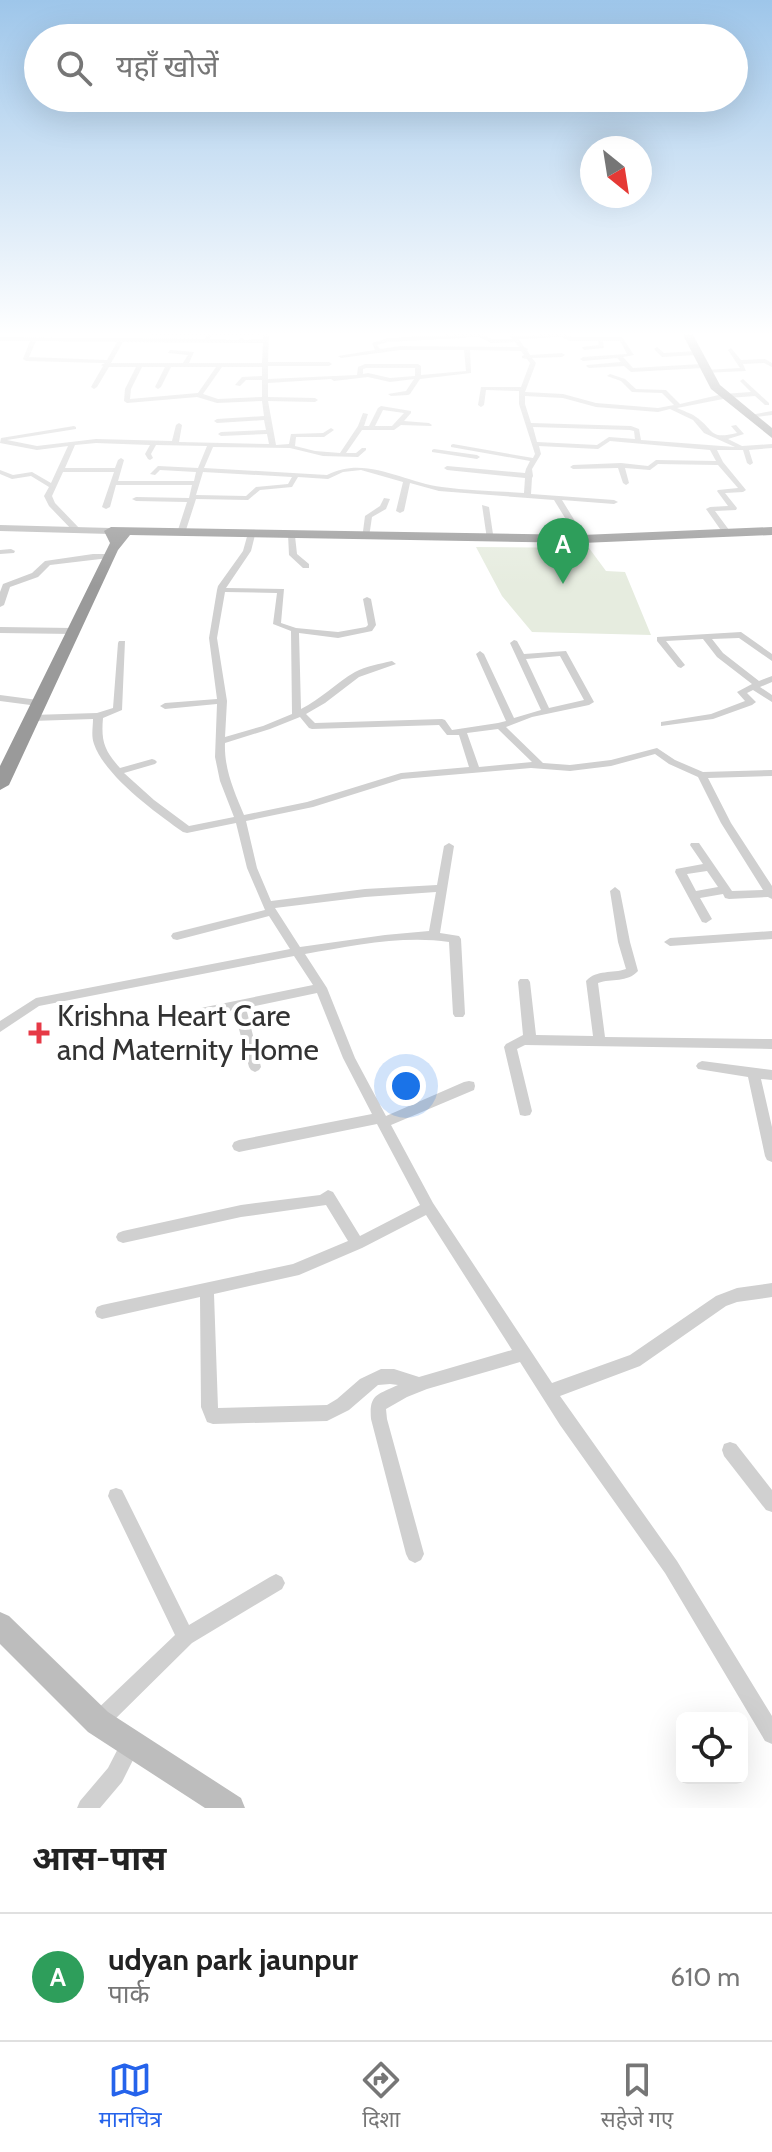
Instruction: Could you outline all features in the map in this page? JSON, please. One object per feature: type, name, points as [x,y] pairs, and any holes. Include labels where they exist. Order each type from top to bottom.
[{"type":"highway","points":[[750,417],[772,434]]},
{"type":"highway","points":[[0,785],[112,545],[130,532],[582,539],[772,531]]},
{"type":"street","points":[[342,455],[364,417]]},
{"type":"street","points":[[371,428],[374,417]]},
{"type":"street","points":[[360,428],[394,428],[405,417]]},
{"type":"street","points":[[527,495],[530,466],[538,454],[528,417]]},
{"type":"street","points":[[597,417],[603,427]]},
{"type":"street","points":[[692,417],[706,432],[742,447],[750,463]]},
{"type":"street","points":[[217,421],[266,418],[273,446]]},
{"type":"street","points":[[401,423],[429,425]]},
{"type":"street","points":[[175,444],[179,425]]},
{"type":"street","points":[[529,425],[634,428],[638,441]]},
{"type":"street","points":[[725,438],[741,434],[734,426]]},
{"type":"street","points":[[0,440],[74,428]]},
{"type":"street","points":[[289,446],[292,435],[326,435],[331,430]]},
{"type":"street","points":[[90,441],[94,431]]},
{"type":"street","points":[[221,434],[268,432]]},
{"type":"street","points":[[0,440],[37,448],[90,441],[289,446],[310,453],[342,455],[360,455],[364,449]]},
{"type":"street","points":[[535,444],[598,447],[606,440],[772,446]]},
{"type":"street","points":[[150,458],[148,454],[154,443]]},
{"type":"street","points":[[181,533],[193,499],[199,468],[211,444]]},
{"type":"street","points":[[72,445],[50,485],[48,496],[77,530]]},
{"type":"street","points":[[453,446],[535,460]]},
{"type":"street","points":[[711,446],[720,463],[743,490],[720,491],[733,508],[710,509],[728,534]]},
{"type":"street","points":[[467,470],[482,450]]},
{"type":"street","points":[[434,451],[477,457]]},
{"type":"street","points":[[106,507],[121,460]]},
{"type":"street","points":[[573,467],[621,465],[650,468],[656,462],[720,463]]},
{"type":"street","points":[[621,465],[626,483]]},
{"type":"street","points":[[153,474],[160,468],[199,468],[330,477],[343,469],[369,470],[452,491],[614,502]]},
{"type":"street","points":[[447,468],[530,476]]},
{"type":"street","points":[[60,470],[117,470]]},
{"type":"street","points":[[235,482],[240,470]]},
{"type":"street","points":[[0,472],[12,477],[32,474],[50,485]]},
{"type":"street","points":[[136,499],[248,498],[256,489],[290,486],[297,474]]},
{"type":"street","points":[[400,511],[407,481]]},
{"type":"street","points":[[113,483],[194,483]]},
{"type":"street","points":[[556,497],[582,539]]},
{"type":"street","points":[[365,537],[369,516],[383,507],[386,499]]},
{"type":"street","points":[[485,507],[491,539]]},
{"type":"street","points":[[0,528],[77,530],[112,545]]},
{"type":"street","points":[[251,535],[247,551],[226,577],[221,590],[213,638],[222,701],[220,757],[252,868],[269,909],[321,988],[349,1058],[428,1207],[549,1392],[671,1567],[772,1734]]},
{"type":"street","points":[[291,536],[293,555],[306,566]]},
{"type":"street","points":[[76,550],[112,545]]},
{"type":"street","points":[[0,605],[4,586],[26,581],[48,563],[66,562],[112,545]]},
{"type":"street","points":[[0,552],[11,551]]},
{"type":"street","points":[[221,590],[279,590],[277,624],[295,630],[338,635],[369,629],[372,625],[367,599]]},
{"type":"street","points":[[0,630],[73,631]]},
{"type":"street","points":[[295,630],[299,714],[312,726],[442,722],[447,732],[462,731],[505,724],[546,711],[584,704],[589,700],[563,653],[521,657]]},
{"type":"street","points":[[705,636],[720,655],[772,699]]},
{"type":"street","points":[[681,665],[660,639],[744,636],[772,658]]},
{"type":"street","points":[[0,698],[35,710],[98,716],[113,713],[119,706],[122,643]]},
{"type":"street","points":[[514,643],[546,711]]},
{"type":"street","points":[[480,654],[505,724],[540,765]]},
{"type":"street","points":[[221,741],[265,729],[299,714],[360,671],[392,664]]},
{"type":"street","points":[[664,724],[713,716],[749,703],[741,692],[772,679]]},
{"type":"street","points":[[165,706],[222,701]]},
{"type":"street","points":[[98,716],[98,744],[119,771],[187,830],[309,805],[401,776],[540,765],[570,768],[611,763],[657,751],[672,762],[702,775],[772,773]]},
{"type":"street","points":[[462,731],[475,770]]},
{"type":"street","points":[[119,771],[152,762]]},
{"type":"street","points":[[695,845],[707,867],[732,896],[771,894],[726,823],[702,775]]},
{"type":"street","points":[[434,935],[449,846]]},
{"type":"street","points":[[706,919],[680,872],[707,867]]},
{"type":"street","points":[[177,936],[269,909],[365,893],[440,888]]},
{"type":"street","points":[[692,895],[724,890]]},
{"type":"street","points":[[600,1042],[592,981],[600,976],[626,976],[632,971],[615,891]]},
{"type":"street","points":[[0,1027],[36,1002],[386,937],[434,935],[455,939],[459,1014]]},
{"type":"street","points":[[670,942],[772,935]]},
{"type":"street","points":[[524,982],[530,1039]]},
{"type":"street","points":[[186,1016],[321,988]]},
{"type":"street","points":[[239,1005],[255,1067]]},
{"type":"street","points":[[525,1111],[510,1047],[530,1039],[772,1044]]},
{"type":"street","points":[[702,1066],[772,1075]]},
{"type":"street","points":[[753,1072],[772,1156]]},
{"type":"street","points":[[239,1146],[381,1120],[469,1086]]},
{"type":"street","points":[[123,1237],[241,1211],[324,1200],[328,1196],[357,1244]]},
{"type":"street","points":[[102,1312],[294,1270],[357,1244],[428,1207]]},
{"type":"street","points":[[549,1392],[635,1361],[721,1301],[759,1290],[772,1290]]},
{"type":"street","points":[[207,1291],[209,1407],[213,1416],[340,1410],[375,1377],[388,1375],[421,1385]]},
{"type":"street","points":[[415,1554],[379,1419],[378,1405],[383,1400],[421,1385],[524,1354]]},
{"type":"street","points":[[730,1450],[772,1504]]},
{"type":"street","points":[[116,1496],[186,1637]]},
{"type":"street","points":[[98,1722],[186,1637],[276,1583]]},
{"type":"street","points":[[0,1625],[98,1722],[132,1742],[221,1805]]},
{"type":"street","points":[[87,1808],[115,1775],[132,1742]]},
{"type":"shaded area","points":[[476,547],[589,548],[606,571],[625,572],[651,635],[532,632],[502,596]]},
{"type":"place","name":"udyan park jaunpur","points":[[563,584]]},
{"type":"place","name":"Krishna Heart Care and Maternity Home","points":[[39,1033]]}]
